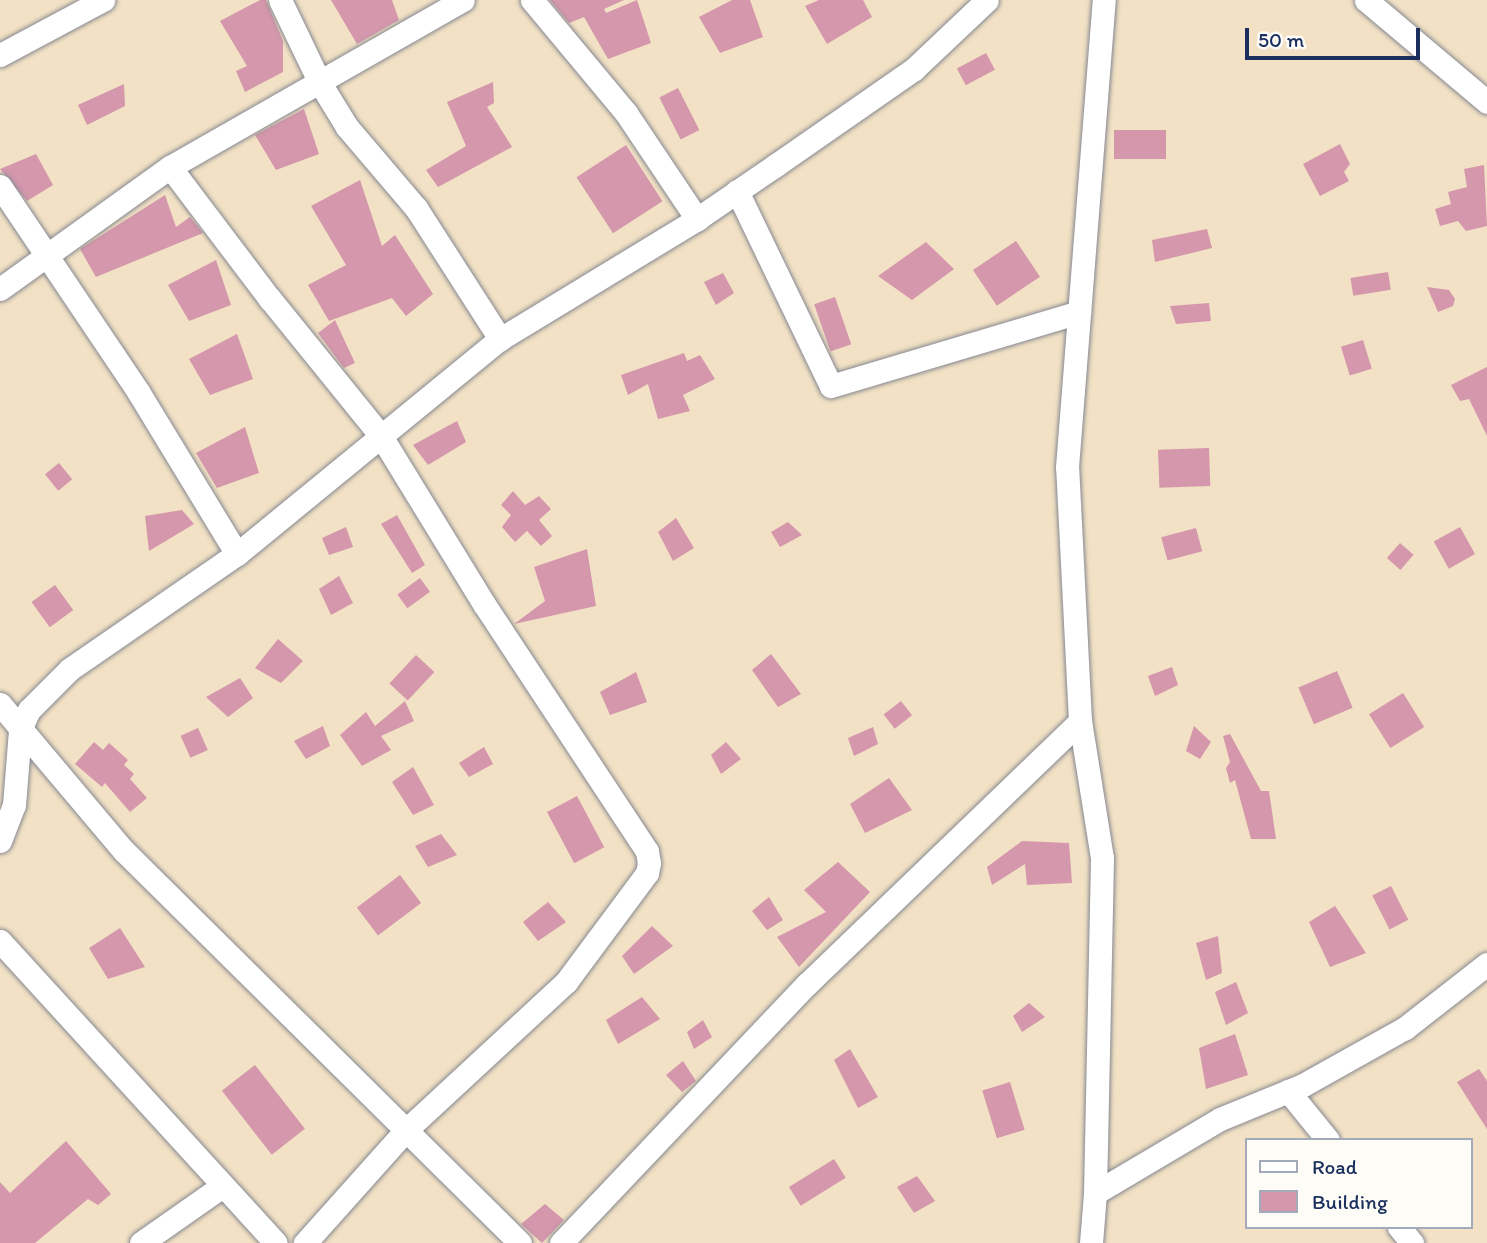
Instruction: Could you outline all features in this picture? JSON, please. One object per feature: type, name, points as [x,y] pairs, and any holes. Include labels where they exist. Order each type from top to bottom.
[{"type":"street","points":[[0,55],[103,0]]},
{"type":"street","points":[[279,0],[320,83],[347,127],[416,208],[500,339]]},
{"type":"street","points":[[0,289],[170,167],[463,0]]},
{"type":"street","points":[[532,0],[626,113],[697,219]]},
{"type":"street","points":[[0,841],[15,805],[20,730],[29,710],[70,669],[237,554],[500,339],[697,219],[914,69],[987,0]]},
{"type":"street","points":[[1091,1243],[1095,1194],[1102,858],[1080,721],[1068,467],[1104,0]]},
{"type":"street","points":[[1366,0],[1487,102]]},
{"type":"street","points":[[170,167],[270,299],[381,436],[484,604],[647,851],[649,863],[647,873],[566,982],[406,1130],[305,1243]]},
{"type":"street","points":[[0,186],[139,393],[237,554]]},
{"type":"street","points":[[737,191],[831,386],[1079,312]]},
{"type":"street","points":[[0,704],[124,851],[520,1243]]},
{"type":"street","points":[[562,1243],[807,984],[1080,721]]},
{"type":"street","points":[[0,941],[221,1187],[276,1243]]},
{"type":"street","points":[[1095,1194],[1220,1119],[1288,1091],[1405,1028],[1487,964]]},
{"type":"street","points":[[1288,1091],[1326,1138]]},
{"type":"street","points":[[141,1243],[221,1187]]},
{"type":"street","points":[[1401,1229],[1412,1243]]},
{"type":"building","points":[[260,0],[266,0],[283,41],[283,72],[245,92],[236,71],[247,66],[220,21]]},
{"type":"building","points":[[331,0],[392,0],[399,20],[357,44]]},
{"type":"building","points":[[550,0],[624,0],[604,9],[606,13],[637,0],[651,43],[608,59],[584,17],[569,23]]},
{"type":"building","points":[[732,0],[750,0],[763,37],[720,53],[699,17]]},
{"type":"building","points":[[819,0],[863,0],[872,17],[827,44],[805,6]]},
{"type":"building","points":[[986,53],[995,70],[966,85],[957,68]]},
{"type":"building","points":[[493,82],[494,103],[487,107],[512,147],[438,187],[426,170],[466,146],[447,102]]},
{"type":"building","points":[[124,84],[125,106],[87,125],[78,105]]},
{"type":"building","points":[[678,88],[699,130],[681,139],[659,98]]},
{"type":"building","points":[[304,109],[319,154],[276,170],[255,135]]},
{"type":"building","points":[[1114,130],[1166,130],[1166,159],[1114,159]]},
{"type":"building","points":[[1340,144],[1350,164],[1344,172],[1349,181],[1320,196],[1303,164]]},
{"type":"building","points":[[626,145],[662,201],[613,233],[577,177]]},
{"type":"building","points":[[36,154],[53,185],[27,201],[0,169]]},
{"type":"building","points":[[1484,165],[1487,226],[1466,231],[1458,221],[1440,226],[1435,209],[1451,204],[1448,192],[1467,187],[1464,169]]},
{"type":"building","points":[[360,180],[382,246],[395,235],[433,294],[406,316],[392,298],[329,321],[308,285],[346,265],[311,206]]},
{"type":"building","points":[[165,195],[176,227],[190,217],[203,233],[96,277],[80,249]]},
{"type":"building","points":[[1207,229],[1212,248],[1155,262],[1152,240]]},
{"type":"building","points":[[1016,241],[1040,277],[997,306],[973,270]]},
{"type":"building","points":[[926,242],[954,269],[912,300],[878,276]]},
{"type":"building","points":[[216,260],[231,305],[189,321],[168,285]]},
{"type":"building","points":[[1388,272],[1391,290],[1353,296],[1350,278]]},
{"type":"building","points":[[723,273],[734,293],[716,305],[704,282]]},
{"type":"building","points":[[1427,287],[1449,290],[1455,299],[1453,306],[1438,312]]},
{"type":"building","points":[[835,297],[851,344],[830,351],[814,304]]},
{"type":"building","points":[[1209,303],[1211,321],[1176,324],[1170,306]]},
{"type":"building","points":[[335,320],[355,363],[344,368],[318,333]]},
{"type":"building","points":[[237,334],[253,379],[210,395],[189,359]]},
{"type":"building","points":[[1363,340],[1372,369],[1350,375],[1341,347]]},
{"type":"building","points":[[684,353],[687,361],[700,355],[715,379],[683,395],[690,411],[658,419],[648,384],[628,395],[621,375]]},
{"type":"building","points":[[1487,367],[1487,436],[1469,399],[1460,401],[1451,385]]},
{"type":"building","points":[[457,421],[466,442],[428,465],[413,445]]},
{"type":"building","points":[[245,427],[259,473],[217,488],[196,453]]},
{"type":"building","points":[[1209,448],[1210,486],[1159,488],[1158,450]]},
{"type":"building","points":[[59,463],[72,479],[58,491],[45,474]]},
{"type":"building","points":[[513,491],[525,505],[539,496],[551,509],[539,520],[552,536],[541,546],[527,531],[515,542],[502,527],[511,515],[501,505]]},
{"type":"building","points":[[182,510],[194,524],[149,551],[145,516]]},
{"type":"building","points":[[397,515],[425,565],[412,573],[381,524]]},
{"type":"building","points":[[676,518],[694,548],[673,561],[658,532]]},
{"type":"building","points":[[788,522],[802,535],[780,547],[771,532]]},
{"type":"building","points":[[346,527],[353,547],[329,555],[322,538]]},
{"type":"building","points":[[1460,527],[1475,554],[1449,569],[1434,542]]},
{"type":"building","points":[[1196,528],[1202,551],[1167,560],[1161,537]]},
{"type":"building","points":[[1400,543],[1414,555],[1400,570],[1387,558]]},
{"type":"building","points":[[587,549],[596,606],[514,624],[545,601],[534,567]]},
{"type":"building","points":[[339,576],[353,603],[331,615],[319,589]]},
{"type":"building","points":[[420,578],[430,592],[407,608],[397,594]]},
{"type":"building","points":[[55,585],[73,610],[50,627],[32,602]]},
{"type":"building","points":[[278,639],[303,661],[281,683],[255,668]]},
{"type":"building","points":[[771,654],[801,694],[778,707],[752,670]]},
{"type":"building","points":[[416,655],[434,672],[408,701],[389,684]]},
{"type":"building","points":[[1172,667],[1178,685],[1155,696],[1148,676]]},
{"type":"building","points":[[1337,671],[1353,708],[1314,724],[1298,687]]},
{"type":"building","points":[[636,672],[647,702],[610,715],[600,692]]},
{"type":"building","points":[[240,678],[253,698],[228,717],[206,697]]},
{"type":"building","points":[[1403,693],[1424,727],[1390,748],[1369,714]]},
{"type":"building","points":[[405,701],[414,721],[381,736],[391,750],[362,766],[340,735],[366,712],[375,726]]},
{"type":"building","points":[[901,701],[912,715],[895,729],[884,715]]},
{"type":"building","points":[[323,726],[330,746],[306,759],[294,741]]},
{"type":"building","points":[[1194,726],[1211,742],[1200,759],[1186,751]]},
{"type":"building","points":[[873,727],[878,744],[854,756],[848,738]]},
{"type":"building","points":[[198,728],[208,750],[190,758],[181,736]]},
{"type":"building","points":[[1230,734],[1261,791],[1269,791],[1276,839],[1251,839],[1235,780],[1230,783],[1226,768],[1230,762],[1223,736]]},
{"type":"building","points":[[94,742],[103,750],[109,743],[128,760],[124,765],[134,774],[130,779],[147,798],[130,812],[105,783],[102,787],[75,764]]},
{"type":"building","points":[[726,742],[741,759],[721,774],[711,755]]},
{"type":"building","points":[[484,747],[493,764],[469,777],[459,763]]},
{"type":"building","points":[[413,767],[434,805],[413,815],[392,782]]},
{"type":"building","points":[[889,778],[912,810],[865,833],[850,804]]},
{"type":"building","points":[[577,796],[604,847],[574,863],[547,812]]},
{"type":"building","points":[[441,834],[457,855],[428,867],[415,846]]},
{"type":"building","points":[[1022,841],[1069,843],[1072,883],[1027,885],[1025,864],[992,885],[987,867]]},
{"type":"building","points":[[838,862],[870,892],[799,967],[777,937],[826,912],[804,890]]},
{"type":"building","points":[[400,875],[421,903],[378,935],[357,907]]},
{"type":"building","points":[[1391,886],[1408,920],[1390,929],[1372,896]]},
{"type":"building","points":[[769,897],[783,920],[767,930],[752,911]]},
{"type":"building","points":[[548,902],[566,922],[538,941],[523,922]]},
{"type":"building","points":[[1335,906],[1366,953],[1330,967],[1309,922]]},
{"type":"building","points":[[652,926],[673,946],[634,974],[622,956]]},
{"type":"building","points":[[120,928],[145,967],[108,979],[89,948]]},
{"type":"building","points":[[1218,936],[1222,973],[1206,980],[1196,943]]},
{"type":"building","points":[[1236,982],[1248,1013],[1226,1025],[1215,992]]},
{"type":"building","points":[[642,997],[660,1019],[618,1044],[606,1020]]},
{"type":"building","points":[[1029,1003],[1045,1017],[1022,1032],[1013,1016]]},
{"type":"building","points":[[703,1020],[712,1037],[694,1049],[687,1032]]},
{"type":"building","points":[[1235,1034],[1248,1075],[1206,1089],[1199,1048]]},
{"type":"building","points":[[850,1049],[878,1097],[858,1108],[834,1060]]},
{"type":"building","points":[[683,1061],[696,1081],[682,1092],[666,1075]]},
{"type":"building","points":[[255,1065],[305,1129],[272,1155],[222,1091]]},
{"type":"building","points":[[1479,1069],[1487,1081],[1487,1129],[1457,1082]]},
{"type":"building","points":[[1010,1082],[1025,1130],[997,1138],[982,1090]]},
{"type":"building","points":[[66,1141],[111,1194],[98,1205],[88,1199],[35,1243],[0,1243],[0,1182],[10,1193]]},
{"type":"building","points":[[834,1159],[846,1178],[801,1206],[789,1187]]},
{"type":"building","points":[[917,1176],[935,1201],[914,1213],[897,1187]]},
{"type":"building","points":[[545,1204],[564,1220],[542,1243],[521,1224]]}]
